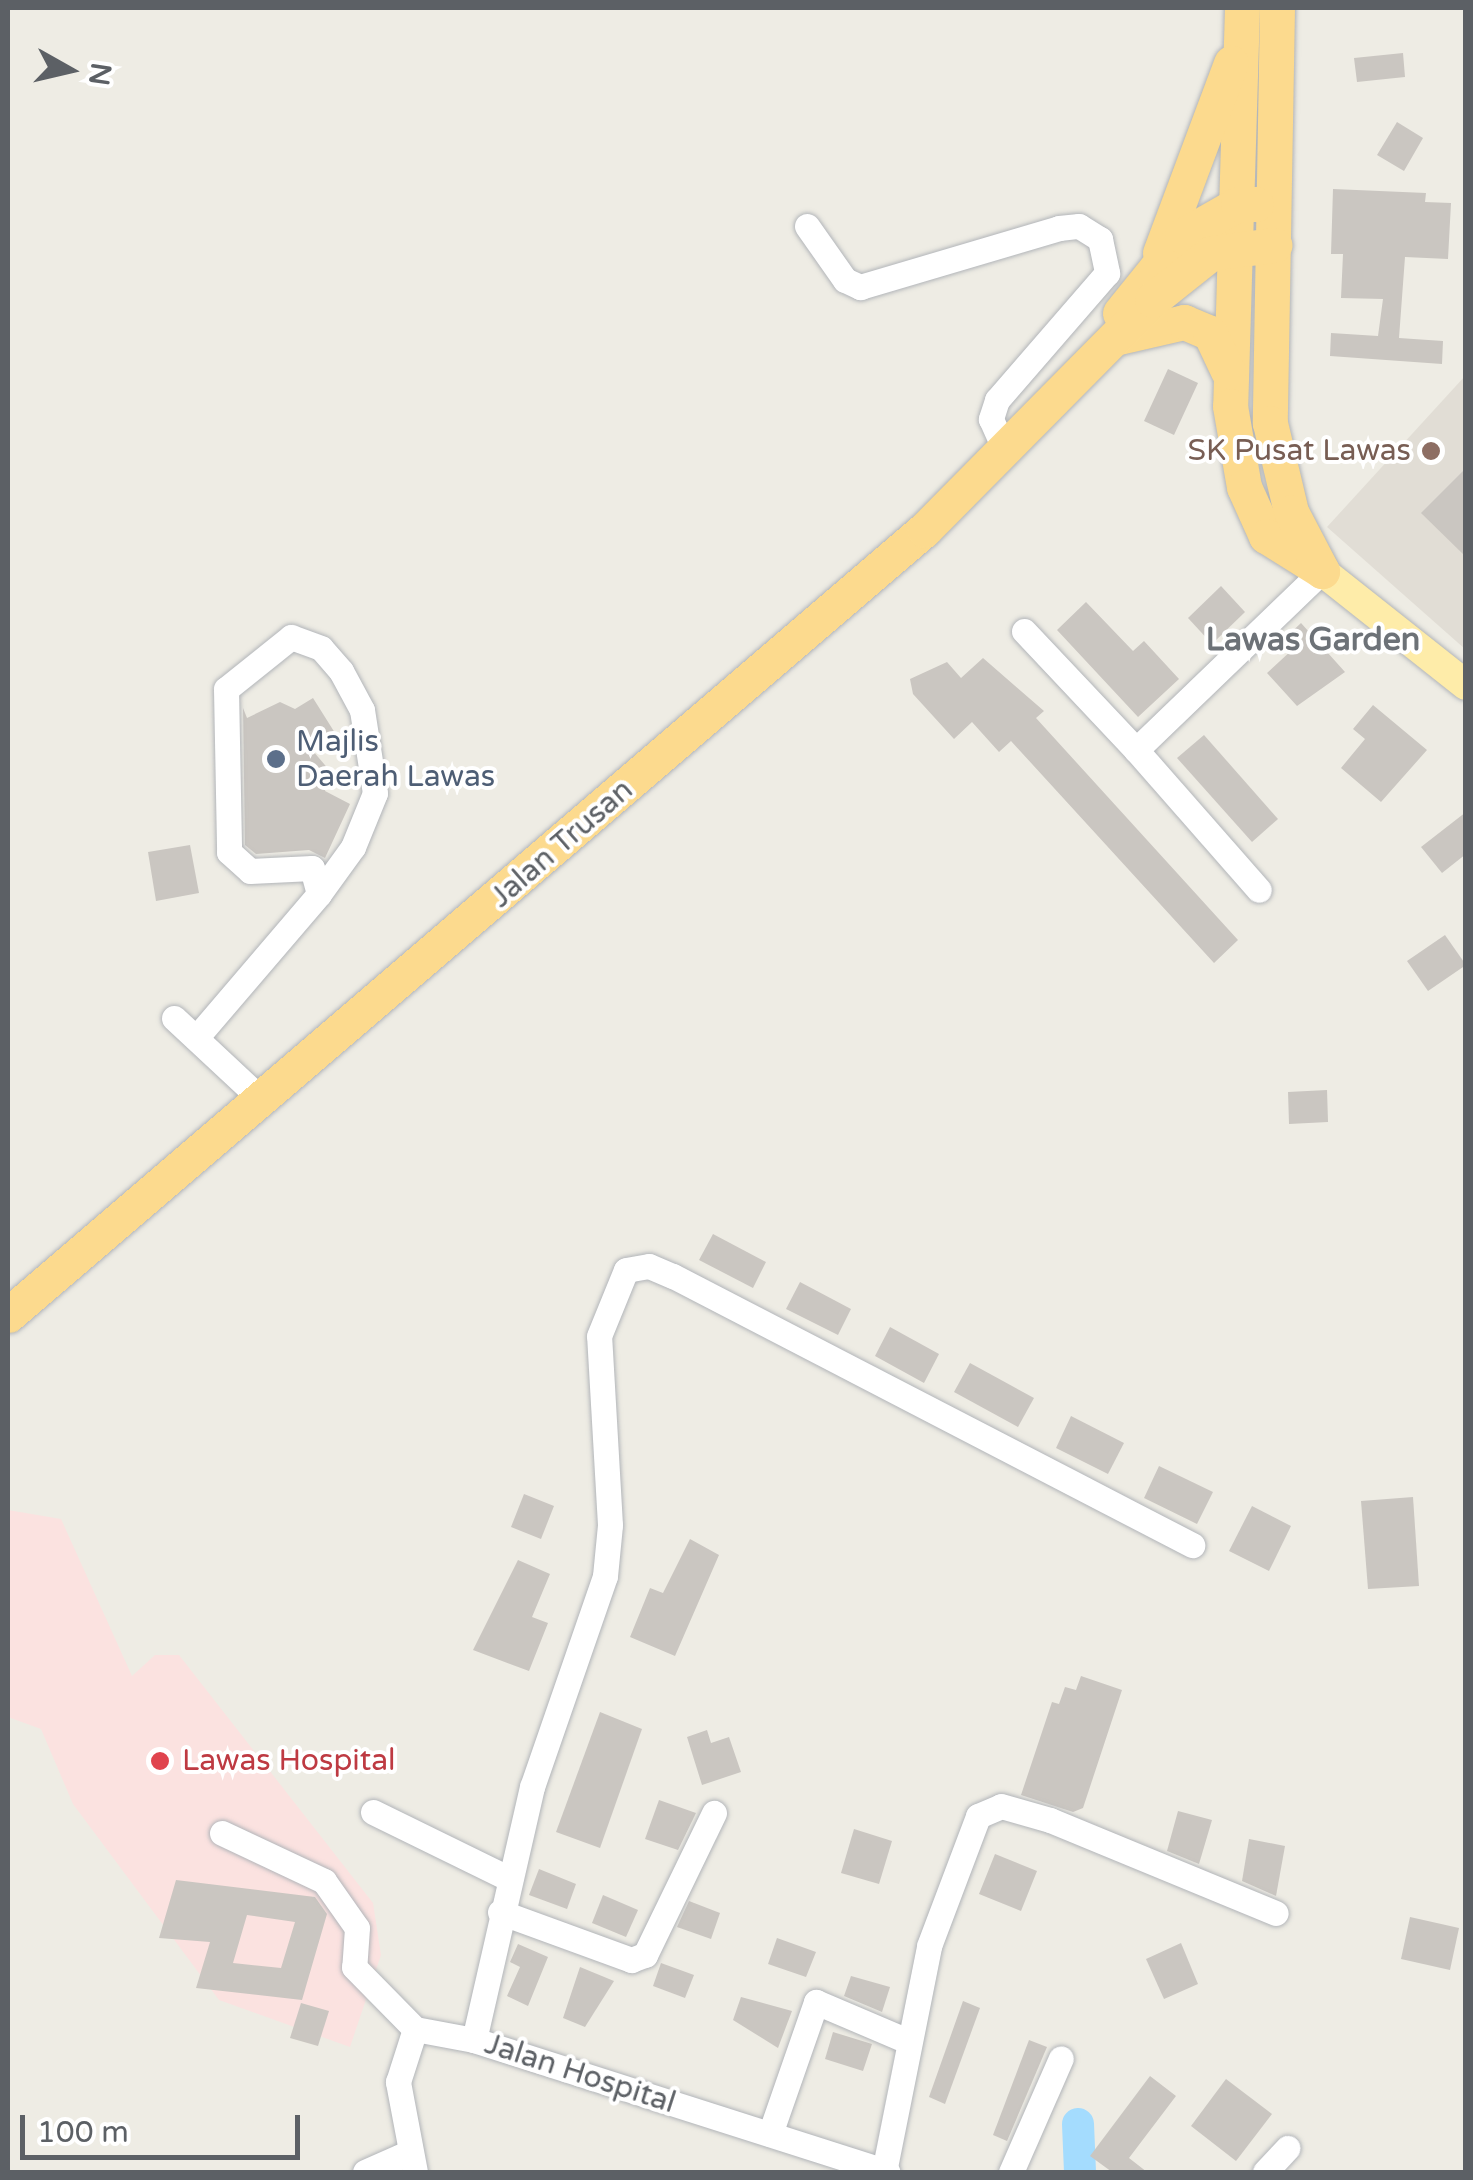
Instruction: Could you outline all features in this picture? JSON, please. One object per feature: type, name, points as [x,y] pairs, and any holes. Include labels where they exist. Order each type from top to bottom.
[{"type":"highway","points":[[1277,8],[1270,423],[1292,512],[1322,571]]},
{"type":"highway","points":[[1242,21],[1232,382],[1244,487],[1266,536],[1322,571]]},
{"type":"highway","points":[[1158,257],[1242,21]]},
{"type":"highway","points":[[1238,204],[1276,204]]},
{"type":"highway","name":"Jalan Trusan","points":[[1108,346],[1158,257],[1238,204]]},
{"type":"highway","name":"Jalan Trusan","points":[[8,1315],[726,703],[1005,451],[1197,262],[1236,246],[1274,245]]},
{"type":"highway","points":[[1108,346],[1184,322],[1210,333],[1232,382]]},
{"type":"main road","points":[[1322,571],[1466,685]]},
{"type":"street","points":[[808,226],[845,280],[860,287],[1058,228],[1079,226],[1100,239],[1107,273],[997,400],[991,419],[1005,451]]},
{"type":"street","points":[[1136,750],[1322,571]]},
{"type":"street","points":[[1024,631],[1259,890]]},
{"type":"street","points":[[196,1038],[353,847],[375,793],[372,750],[362,710],[321,648],[291,638],[257,657],[226,689],[229,852],[250,871],[312,868],[330,858],[372,750]]},
{"type":"street","points":[[312,868],[318,894]]},
{"type":"street","points":[[174,1018],[262,1100]]},
{"type":"street","points":[[474,2040],[508,1878],[605,1576],[610,1525],[599,1336],[626,1270],[649,1266],[674,1276],[1192,1545]]},
{"type":"street","points":[[886,2172],[905,2040],[978,1816],[1002,1806],[1276,1913]]},
{"type":"street","points":[[373,1812],[508,1878]]},
{"type":"street","points":[[500,1912],[630,1960],[646,1954],[714,1813]]},
{"type":"street","points":[[222,1834],[324,1882],[357,1928],[354,1967],[415,2029],[398,2082],[411,2163],[365,2172]]},
{"type":"street","points":[[770,2134],[816,2002],[905,2040]]},
{"type":"street","name":"Jalan Hospital","points":[[415,2029],[474,2040],[886,2172]]},
{"type":"street","points":[[1011,2172],[1061,2058]]},
{"type":"street","points":[[1265,2172],[1287,2148]]},
{"type":"shaded area","name":"SK Pusat Lawas","points":[[1465,376],[1465,649],[1327,527]]},
{"type":"shaded area","name":"Lawas Hospital","points":[[8,1510],[61,1519],[132,1676],[155,1655],[179,1655],[373,1903],[381,1955],[350,2047],[219,2000],[73,1804],[41,1729],[8,1717]]},
{"type":"building","points":[[1403,53],[1405,77],[1357,82],[1354,58]]},
{"type":"building","points":[[1397,122],[1423,138],[1404,171],[1377,155]]},
{"type":"building","points":[[1333,189],[1426,193],[1425,202],[1451,203],[1448,259],[1405,257],[1399,338],[1443,341],[1442,364],[1330,356],[1331,333],[1378,336],[1383,299],[1341,298],[1343,254],[1331,254]]},
{"type":"building","points":[[1168,369],[1198,383],[1174,435],[1144,421]]},
{"type":"building","points":[[1466,468],[1466,557],[1421,513]]},
{"type":"building","points":[[1221,586],[1245,612],[1212,644],[1188,618]]},
{"type":"building","points":[[1086,602],[1133,651],[1144,641],[1179,679],[1138,717],[1057,630]]},
{"type":"building","points":[[1301,623],[1345,672],[1297,706],[1267,673],[1293,649],[1284,639]]},
{"type":"building","points":[[983,658],[1044,711],[1036,718],[1238,940],[1214,963],[1011,741],[999,752],[972,722],[954,739],[913,694],[910,679],[947,662],[961,678]]},
{"type":"building","points":[[313,698],[335,733],[313,751],[330,771],[325,791],[350,804],[325,858],[309,850],[256,854],[245,845],[243,708],[247,718],[280,702],[295,709]]},
{"type":"building","points":[[1373,705],[1427,750],[1381,802],[1341,768],[1365,739],[1353,729]]},
{"type":"building","points":[[1204,735],[1278,819],[1252,842],[1177,758]]},
{"type":"building","points":[[1466,812],[1466,854],[1442,873],[1421,847]]},
{"type":"building","points":[[190,845],[199,893],[156,901],[148,852]]},
{"type":"building","points":[[1445,935],[1466,965],[1428,991],[1407,961]]},
{"type":"building","points":[[1327,1090],[1328,1122],[1289,1124],[1288,1092]]},
{"type":"building","points":[[713,1234],[766,1262],[753,1288],[699,1260]]},
{"type":"building","points":[[800,1282],[851,1309],[838,1335],[786,1309]]},
{"type":"building","points":[[890,1327],[939,1354],[924,1383],[875,1356]]},
{"type":"building","points":[[970,1363],[1034,1398],[1018,1427],[954,1392]]},
{"type":"building","points":[[1071,1416],[1124,1443],[1108,1474],[1056,1448]]},
{"type":"building","points":[[1159,1466],[1213,1492],[1197,1524],[1144,1498]]},
{"type":"building","points":[[524,1494],[554,1506],[541,1539],[511,1527]]},
{"type":"building","points":[[1413,1497],[1419,1586],[1368,1589],[1361,1501]]},
{"type":"building","points":[[1252,1506],[1291,1526],[1269,1571],[1229,1551]]},
{"type":"building","points":[[690,1539],[719,1555],[675,1656],[630,1637],[650,1588],[663,1593]]},
{"type":"building","points":[[518,1560],[550,1574],[532,1617],[548,1623],[529,1671],[473,1650]]},
{"type":"building","points":[[1081,1676],[1122,1690],[1083,1808],[1073,1812],[1021,1795],[1052,1702],[1059,1704],[1065,1687],[1076,1690]]},
{"type":"building","points":[[600,1712],[642,1729],[600,1848],[556,1832]]},
{"type":"building","points":[[707,1730],[711,1743],[729,1737],[741,1772],[702,1785],[687,1737]]},
{"type":"building","points":[[659,1800],[696,1813],[678,1850],[645,1839]]},
{"type":"building","points":[[1178,1811],[1212,1820],[1199,1864],[1167,1851]]},
{"type":"building","points":[[854,1829],[892,1841],[879,1884],[841,1873]]},
{"type":"building","points":[[1249,1839],[1285,1846],[1276,1896],[1242,1881]]},
{"type":"building","points":[[995,1854],[1037,1871],[1021,1911],[979,1894]]},
{"type":"building","points":[[539,1869],[576,1884],[567,1909],[529,1895]]},
{"type":"building","points":[[176,1880],[315,1897],[327,1914],[302,2000],[196,1988],[210,1942],[159,1938]],"holes":[[[247,1915],[295,1922],[281,1968],[233,1963]]]},
{"type":"building","points":[[603,1895],[638,1910],[626,1937],[592,1923]]},
{"type":"building","points":[[689,1901],[720,1913],[711,1939],[677,1927]]},
{"type":"building","points":[[1410,1917],[1459,1928],[1450,1970],[1401,1959]]},
{"type":"building","points":[[777,1938],[816,1952],[806,1977],[768,1964]]},
{"type":"building","points":[[1181,1943],[1198,1984],[1164,1999],[1146,1959]]},
{"type":"building","points":[[518,1944],[548,1957],[528,2006],[507,1996],[520,1967],[510,1962]]},
{"type":"building","points":[[661,1963],[694,1975],[685,1998],[653,1986]]},
{"type":"building","points":[[580,1967],[614,1981],[585,2027],[563,2018]]},
{"type":"building","points":[[851,1976],[890,1987],[882,2012],[844,1996]]},
{"type":"building","points":[[741,1997],[792,2011],[778,2048],[733,2020]]},
{"type":"building","points":[[963,2001],[980,2008],[945,2104],[929,2097]]},
{"type":"building","points":[[301,2003],[329,2011],[318,2046],[290,2038]]},
{"type":"building","points":[[833,2032],[872,2044],[863,2071],[825,2059]]},
{"type":"building","points":[[1029,2040],[1047,2047],[1007,2141],[993,2135]]},
{"type":"building","points":[[1150,2076],[1176,2096],[1129,2158],[1147,2172],[1112,2172],[1090,2156]]},
{"type":"building","points":[[1226,2079],[1272,2114],[1236,2161],[1191,2126]]},
{"type":"waterway","points":[[1078,2124],[1080,2172]]},
{"type":"place","name":"SK Pusat Lawas","points":[[1431,451]]},
{"type":"place","name":"Majlis Daerah Lawas","points":[[276,759]]},
{"type":"place","name":"Lawas Hospital","points":[[160,1761]]},
{"type":"district","name":"Lawas Garden","points":[[1313,640]]}]
